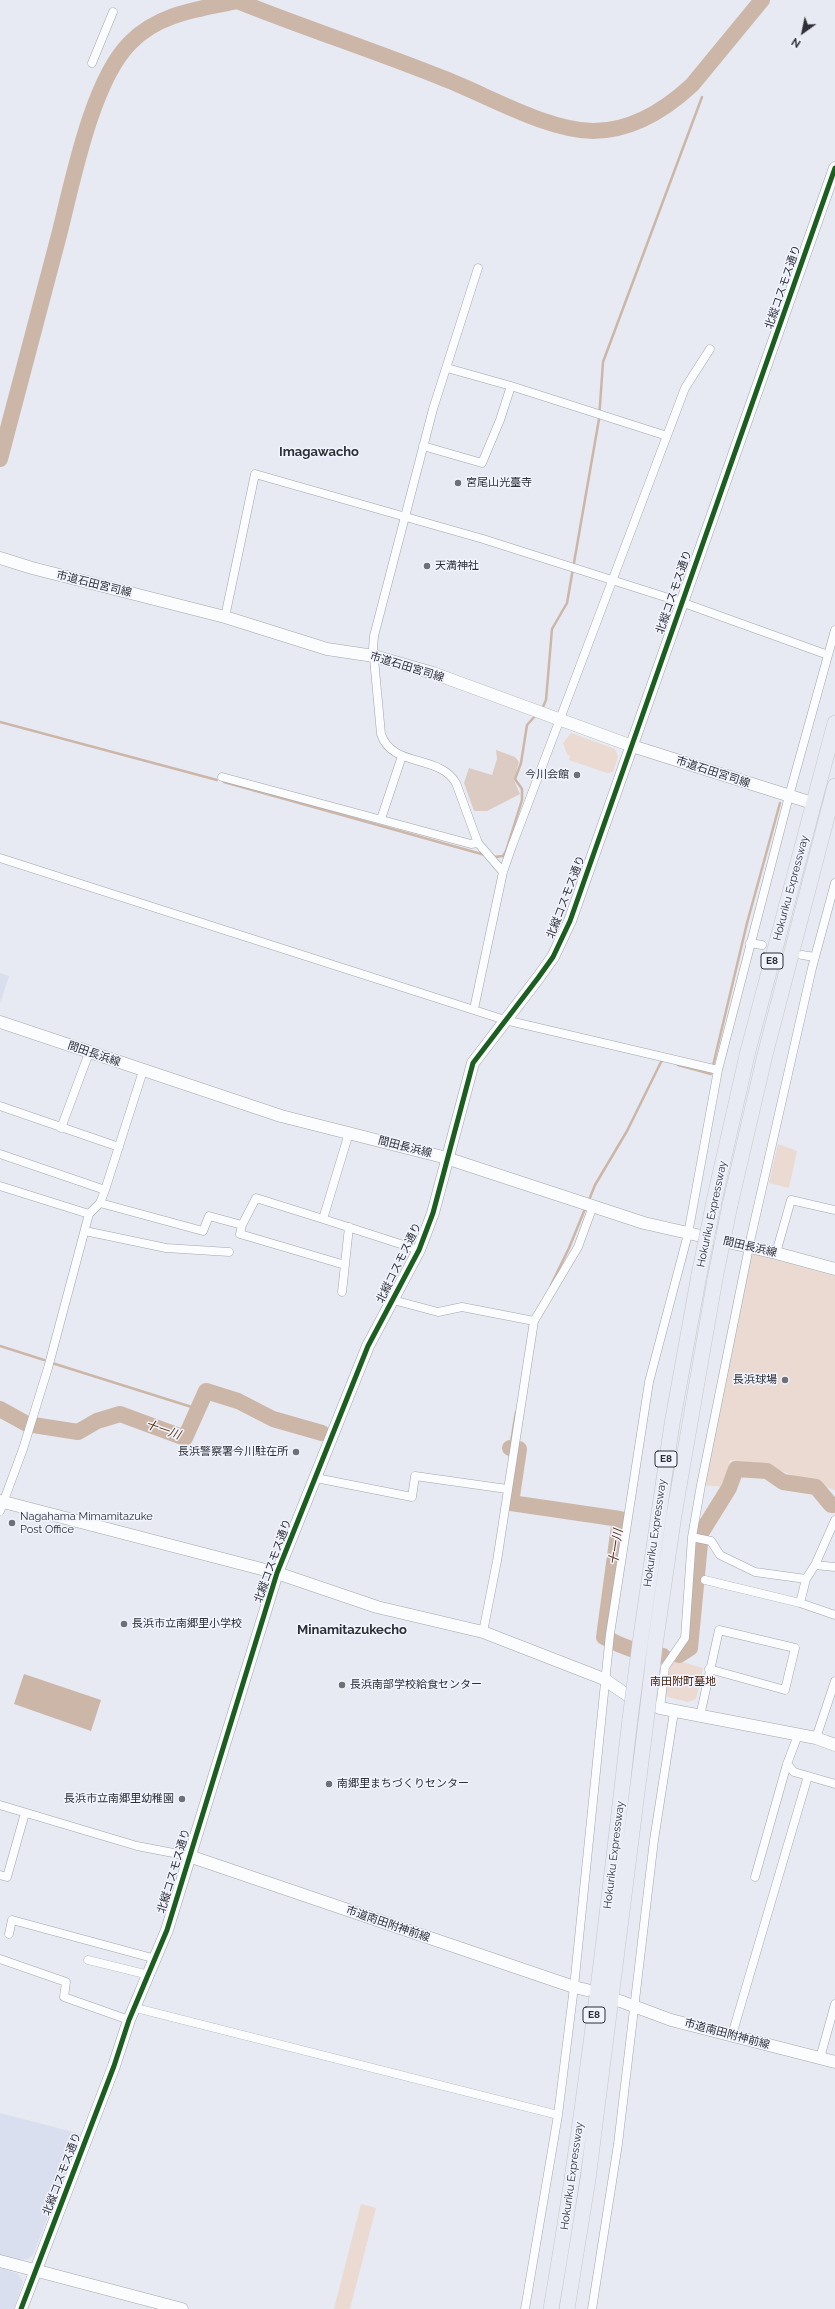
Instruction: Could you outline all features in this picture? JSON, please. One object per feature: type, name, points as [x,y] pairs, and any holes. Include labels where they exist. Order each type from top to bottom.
[{"type":"highway","name":"Hokuriku Expressway","points":[[551,2309],[572,2175],[601,1964],[640,1643],[672,1424],[714,1201],[748,1051],[835,723]]},
{"type":"highway","name":"Hokuriku Expressway","points":[[567,2309],[589,2171],[675,1507],[715,1279],[730,1205],[765,1055],[835,786]]},
{"type":"street","points":[[92,63],[113,12]]},
{"type":"street","name":"北縦コスモス通り","points":[[21,2309],[114,2066],[130,2020],[156,1959],[190,1856],[277,1573],[368,1346],[419,1250],[433,1213],[473,1063],[538,978],[552,957],[565,932],[835,168]]},
{"type":"street","points":[[478,268],[423,446],[406,518],[374,636],[374,656],[381,734],[388,748],[402,756],[440,768],[451,776],[456,783],[478,843],[503,872]]},
{"type":"street","points":[[474,1009],[503,872],[685,388],[710,349]]},
{"type":"street","points":[[447,368],[511,386],[667,436]]},
{"type":"street","points":[[423,446],[482,463],[500,420],[511,386]]},
{"type":"street","points":[[225,617],[255,474],[483,539],[681,602],[828,655]]},
{"type":"street","name":"市道石田宮司線","points":[[0,558],[32,568],[225,617],[327,649],[374,656],[433,673],[632,746],[806,801]]},
{"type":"street","points":[[525,2309],[558,2115],[574,1987],[604,1679],[649,1382],[688,1234],[718,1070],[789,796],[835,630]]},
{"type":"street","points":[[381,819],[402,756]]},
{"type":"street","points":[[222,777],[471,844],[478,843]]},
{"type":"street","points":[[0,858],[505,1020],[718,1070]]},
{"type":"street","points":[[660,1708],[665,1667],[685,1638],[694,1537],[748,1247],[814,957],[835,883]]},
{"type":"street","points":[[750,943],[762,945]]},
{"type":"street","points":[[802,955],[814,957]]},
{"type":"street","name":"間田長浜線","points":[[0,1022],[281,1116],[447,1159],[644,1222],[688,1234],[776,1253],[835,1269]]},
{"type":"street","points":[[61,1128],[89,1052]]},
{"type":"street","points":[[143,1071],[105,1190],[100,1203],[89,1214],[86,1231],[31,1425],[1,1505],[277,1573],[377,1607],[483,1632],[604,1679],[627,1695],[660,1708],[674,1712],[816,1738],[835,1745]]},
{"type":"street","points":[[0,1106],[119,1147]]},
{"type":"street","points":[[323,1219],[349,1133]]},
{"type":"street","points":[[0,1154],[105,1190]]},
{"type":"street","points":[[0,1186],[89,1214]]},
{"type":"street","points":[[345,1265],[240,1234],[242,1225],[256,1198],[419,1250]]},
{"type":"street","points":[[776,1253],[791,1200],[835,1210]]},
{"type":"street","points":[[100,1203],[203,1231],[209,1216],[242,1225]]},
{"type":"street","points":[[483,1632],[497,1561],[534,1321],[578,1247],[593,1206]]},
{"type":"street","points":[[342,1292],[350,1228]]},
{"type":"street","points":[[86,1231],[166,1248],[229,1252]]},
{"type":"street","points":[[393,1300],[438,1312],[462,1307],[534,1321]]},
{"type":"street","points":[[316,1478],[412,1497],[414,1476],[507,1489]]},
{"type":"street","points":[[800,1603],[806,1579],[835,1520]]},
{"type":"street","points":[[694,1537],[711,1540],[720,1555],[754,1572],[806,1579]]},
{"type":"street","points":[[814,1565],[835,1567]]},
{"type":"street","points":[[705,1580],[800,1603],[835,1615]]},
{"type":"street","points":[[700,1716],[709,1669],[719,1630],[795,1648],[785,1690],[709,1669]]},
{"type":"street","points":[[816,1738],[835,1681]]},
{"type":"street","points":[[592,2309],[618,2144],[636,2006],[654,1840],[674,1712]]},
{"type":"street","points":[[755,1877],[787,1764],[798,1735]]},
{"type":"street","points":[[787,1764],[794,1772],[835,1784]]},
{"type":"street","points":[[732,2035],[808,1776]]},
{"type":"street","points":[[0,1805],[137,1846],[190,1856]]},
{"type":"street","points":[[0,1875],[7,1877],[25,1813]]},
{"type":"street","name":"市道南田附神前線","points":[[190,1856],[574,1987],[587,1990]]},
{"type":"street","points":[[9,1934],[12,1920],[156,1959]]},
{"type":"street","points":[[0,1959],[66,1982],[64,1997],[130,2020]]},
{"type":"street","points":[[88,1960],[149,1975]]},
{"type":"street","name":"市道南田附神前線","points":[[620,2001],[671,2020],[835,2062]]},
{"type":"street","points":[[820,2058],[835,2004]]},
{"type":"street","points":[[136,2008],[558,2115]]},
{"type":"street","points":[[0,2260],[182,2309]]},
{"type":"shaded area","points":[[496,750],[515,757],[519,762],[514,780],[520,794],[487,811],[474,811],[464,783],[469,768],[492,775],[497,759]]},
{"type":"shaded area","points":[[0,973],[9,976],[0,1004]]},
{"type":"shaded area","points":[[24,1674],[101,1700],[91,1731],[14,1704]]},
{"type":"shaded area","points":[[0,2113],[81,2134],[33,2255],[28,2259],[20,2260],[0,2255]]},
{"type":"shaded area","points":[[0,2268],[17,2273],[23,2281],[14,2309],[0,2309]]},
{"type":"green space","points":[[571,733],[615,749],[618,757],[613,772],[607,773],[569,760],[570,756],[567,754],[563,743]]},
{"type":"green space","points":[[778,1144],[797,1151],[789,1188],[769,1183]]},
{"type":"green space","name":"長浜球場","points":[[744,1251],[835,1276],[835,1490],[764,1465],[730,1460],[724,1487],[702,1485]]},
{"type":"green space","name":"南田附町墓地","points":[[672,1659],[703,1668],[696,1699],[688,1702],[664,1696]]},
{"type":"green space","points":[[361,2204],[376,2208],[350,2309],[334,2309]]},
{"type":"waterway","points":[[235,0],[419,69],[537,119],[575,129],[593,131],[607,130],[634,123],[659,111],[692,85]]},
{"type":"waterway","points":[[692,85],[762,0]]},
{"type":"waterway","points":[[0,459],[77,164],[85,135],[104,82],[116,60],[130,43],[141,33],[154,25],[181,14],[238,1]]},
{"type":"waterway","points":[[692,85],[695,88]]},
{"type":"waterway","points":[[542,709],[546,700],[552,629],[567,603],[599,419],[603,362],[702,97]]},
{"type":"waterway","points":[[494,857],[503,856],[506,851],[522,800],[522,789],[515,779],[521,763],[527,725],[536,715]]},
{"type":"waterway","points":[[0,722],[217,780]]},
{"type":"waterway","points":[[224,782],[485,855]]},
{"type":"waterway","points":[[678,1065],[711,1074],[747,923],[780,803]]},
{"type":"waterway","points":[[589,1200],[595,1185],[627,1131],[662,1060],[663,1061]]},
{"type":"waterway","points":[[551,1285],[569,1248],[585,1209]]},
{"type":"waterway","points":[[0,1346],[44,1360]]},
{"type":"waterway","points":[[52,1363],[198,1409]]},
{"type":"waterway","name":"十一川","points":[[0,1409],[27,1424],[78,1432],[97,1421],[120,1414],[185,1438],[206,1391],[238,1401],[273,1419],[322,1433]]},
{"type":"waterway","points":[[510,1448],[516,1412]]},
{"type":"waterway","name":"十一川","points":[[510,1448],[519,1449],[511,1503],[620,1519],[604,1637],[633,1650],[663,1656]]},
{"type":"waterway","name":"十一川","points":[[679,1655],[690,1648],[701,1533],[729,1488],[736,1469],[767,1471],[783,1482],[816,1487],[831,1505],[835,1505]]},
{"type":"cycle path","points":[[21,2309],[114,2066],[129,2020],[167,1930],[277,1573],[368,1346],[419,1250],[433,1213],[473,1063],[553,957],[570,921],[835,168]]},
{"type":"place","name":"宮尾山光臺寺","points":[[458,483]]},
{"type":"place","name":"天満神社","points":[[427,566]]},
{"type":"place","name":"今川会館","points":[[577,775]]},
{"type":"place","name":"長浜球場","points":[[785,1380]]},
{"type":"place","name":"長浜警察署今川駐在所","points":[[296,1452]]},
{"type":"place","name":"Nagahama Mimamitazuke Post Office","points":[[12,1523]]},
{"type":"place","name":"長浜市立南郷里小学校","points":[[124,1624]]},
{"type":"place","name":"長浜南部学校給食センター","points":[[342,1685]]},
{"type":"place","name":"南郷里まちづくりセンター","points":[[329,1784]]},
{"type":"place","name":"長浜市立南郷里幼稚園","points":[[182,1799]]},
{"type":"district","name":"Imagawacho","points":[[319,452]]},
{"type":"district","name":"Minamitazukecho","points":[[352,1630]]}]
